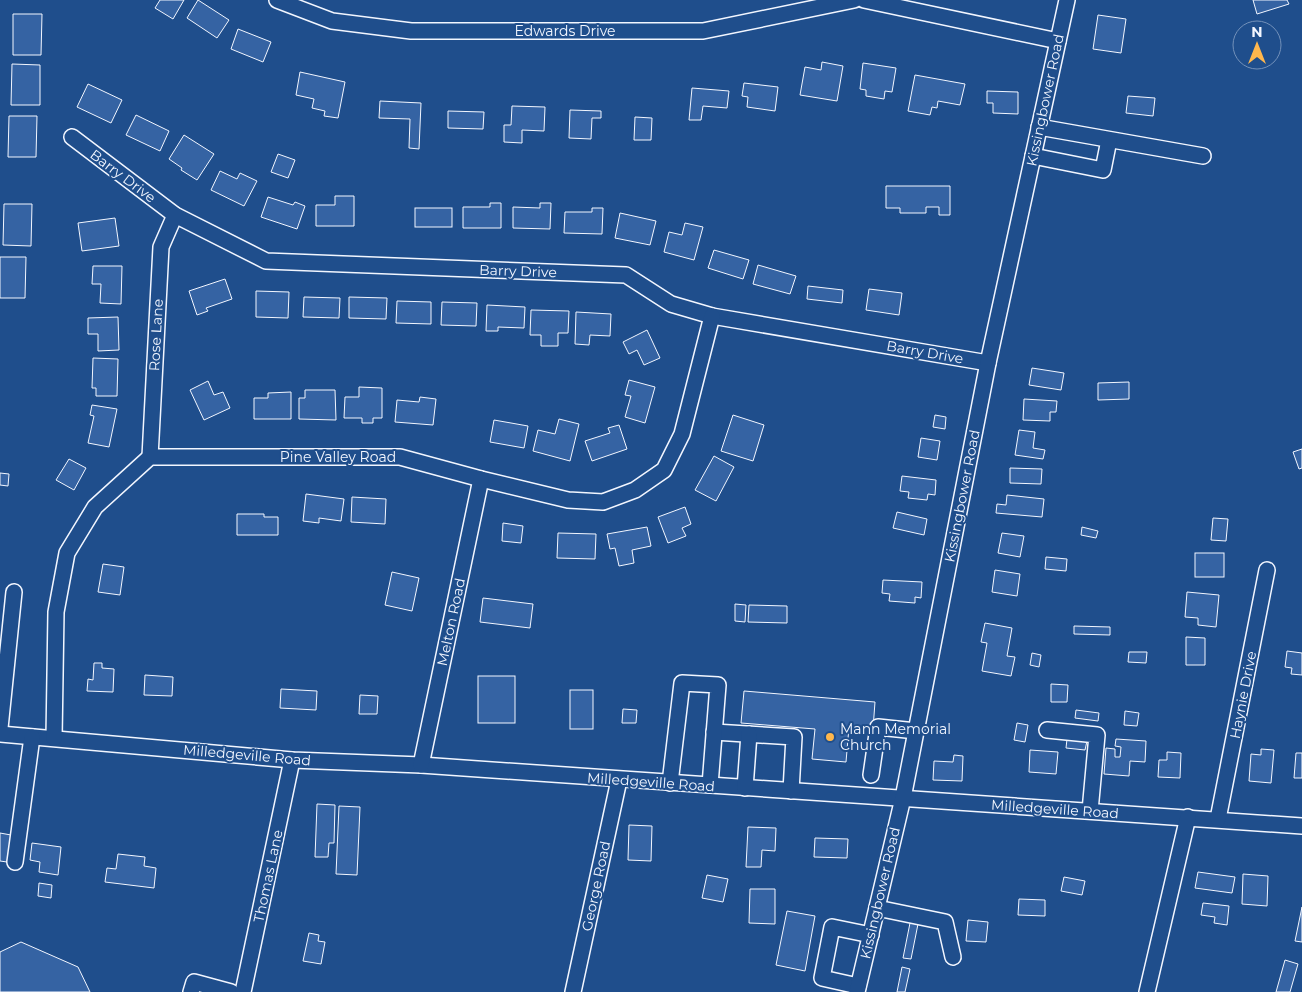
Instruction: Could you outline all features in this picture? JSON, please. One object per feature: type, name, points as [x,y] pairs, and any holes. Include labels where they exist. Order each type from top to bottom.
[{"type":"street","name":"Edwards Drive","points":[[278,0],[332,21],[411,31],[703,31],[854,0]]},
{"type":"street","points":[[864,0],[1058,41]]},
{"type":"street","name":"Kissingbower Road","points":[[858,989],[903,798],[988,362],[1067,0]]},
{"type":"street","points":[[1039,127],[1203,156]]},
{"type":"street","name":"Barry Drive","points":[[72,137],[175,215],[266,261],[626,275],[672,304],[712,316],[988,362]]},
{"type":"street","points":[[1033,156],[1103,170],[1109,140]]},
{"type":"street","name":"Rose Lane","points":[[150,458],[161,246],[175,215]]},
{"type":"street","name":"Pine Valley Road","points":[[150,458],[400,457],[568,500],[603,502],[635,490],[664,470],[682,434],[712,316]]},
{"type":"street","points":[[54,738],[56,612],[67,553],[95,507],[150,458]]},
{"type":"street","name":"Melton Road","points":[[421,765],[481,479]]},
{"type":"street","name":"Haynie Drive","points":[[1218,819],[1267,570]]},
{"type":"street","points":[[0,728],[14,592]]},
{"type":"street","points":[[670,783],[682,683],[718,685],[710,786]]},
{"type":"street","points":[[871,775],[878,727],[916,731]]},
{"type":"street","points":[[1047,730],[1097,735],[1090,811]]},
{"type":"street","points":[[714,732],[794,737],[791,791]]},
{"type":"street","name":"Milledgeville Road","points":[[0,734],[292,760],[421,765],[1302,826]]},
{"type":"street","points":[[745,788],[749,734]]},
{"type":"street","points":[[15,862],[32,737]]},
{"type":"street","name":"Thomas Lane","points":[[244,992],[292,760]]},
{"type":"street","name":"George Road","points":[[573,992],[619,780]]},
{"type":"street","points":[[1147,992],[1188,817]]},
{"type":"street","points":[[877,908],[946,922],[953,957]]},
{"type":"street","points":[[858,989],[822,978],[832,927],[871,935]]},
{"type":"street","points":[[191,992],[194,982],[231,992]]},
{"type":"building","points":[[160,0],[184,0],[173,19],[155,8]]},
{"type":"building","points":[[198,0],[229,20],[217,38],[187,18]]},
{"type":"building","points":[[1253,0],[1287,0],[1289,4],[1257,14]]},
{"type":"building","points":[[13,14],[42,14],[41,55],[13,55]]},
{"type":"building","points":[[1098,15],[1126,19],[1121,53],[1093,49]]},
{"type":"building","points":[[238,29],[271,42],[263,62],[231,49]]},
{"type":"building","points":[[822,62],[843,66],[837,101],[800,95],[805,67],[821,70]]},
{"type":"building","points":[[863,63],[896,68],[892,92],[885,91],[884,99],[866,96],[866,90],[860,89]]},
{"type":"building","points":[[12,64],[40,65],[40,105],[11,105]]},
{"type":"building","points":[[300,72],[345,82],[338,118],[324,116],[325,111],[312,108],[314,99],[296,95]]},
{"type":"building","points":[[915,75],[965,84],[960,105],[938,101],[937,108],[932,107],[930,115],[908,111]]},
{"type":"building","points":[[744,83],[778,87],[775,111],[747,107],[748,97],[742,96]]},
{"type":"building","points":[[88,84],[122,100],[111,123],[77,107]]},
{"type":"building","points":[[692,88],[729,91],[727,108],[703,106],[701,120],[689,120]]},
{"type":"building","points":[[987,91],[1018,92],[1018,114],[993,113],[993,103],[987,103]]},
{"type":"building","points":[[1128,96],[1155,98],[1153,116],[1126,113]]},
{"type":"building","points":[[380,101],[421,103],[419,149],[409,148],[410,119],[379,118]]},
{"type":"building","points":[[512,106],[545,107],[544,131],[522,130],[522,143],[504,142],[504,125],[511,125]]},
{"type":"building","points":[[570,110],[601,111],[601,118],[592,118],[591,139],[569,138]]},
{"type":"building","points":[[448,111],[484,112],[483,129],[448,128]]},
{"type":"building","points":[[136,115],[169,131],[160,151],[126,135]]},
{"type":"building","points":[[9,116],[37,116],[36,157],[8,157]]},
{"type":"building","points":[[635,117],[652,118],[651,140],[634,140]]},
{"type":"building","points":[[184,135],[214,154],[197,180],[181,170],[182,168],[169,159]]},
{"type":"building","points":[[278,154],[295,160],[288,178],[271,172]]},
{"type":"building","points":[[220,171],[237,179],[240,173],[257,181],[244,206],[211,190]]},
{"type":"building","points":[[886,186],[950,186],[950,215],[939,215],[939,207],[926,207],[926,213],[900,213],[900,208],[886,208]]},
{"type":"building","points":[[335,196],[354,196],[354,226],[316,226],[316,205],[335,205]]},
{"type":"building","points":[[268,197],[293,205],[295,202],[305,206],[297,229],[261,217]]},
{"type":"building","points":[[490,203],[501,203],[501,228],[463,228],[463,207],[490,207]]},
{"type":"building","points":[[540,203],[551,203],[550,229],[513,228],[513,207],[540,208]]},
{"type":"building","points":[[4,204],[32,204],[31,246],[3,245]]},
{"type":"building","points":[[415,208],[452,208],[452,227],[415,227]]},
{"type":"building","points":[[592,208],[603,208],[602,234],[564,233],[565,212],[592,212]]},
{"type":"building","points":[[620,213],[656,221],[650,245],[615,238]]},
{"type":"building","points":[[115,218],[119,246],[82,251],[78,223]]},
{"type":"building","points":[[685,223],[703,227],[694,260],[664,252],[669,232],[682,235]]},
{"type":"building","points":[[714,250],[749,260],[743,279],[708,268]]},
{"type":"building","points":[[0,257],[26,257],[25,298],[0,298]]},
{"type":"building","points":[[758,265],[796,276],[790,294],[753,284]]},
{"type":"building","points":[[93,266],[122,266],[121,304],[100,303],[101,284],[92,284]]},
{"type":"building","points":[[225,279],[232,299],[206,308],[208,311],[197,315],[189,291]]},
{"type":"building","points":[[808,286],[843,290],[842,303],[807,299]]},
{"type":"building","points":[[869,289],[902,293],[899,315],[866,310]]},
{"type":"building","points":[[256,291],[289,292],[288,318],[256,317]]},
{"type":"building","points":[[304,297],[340,298],[339,318],[303,317]]},
{"type":"building","points":[[349,297],[387,298],[386,319],[349,318]]},
{"type":"building","points":[[397,301],[431,302],[431,324],[396,323]]},
{"type":"building","points":[[442,302],[477,303],[476,326],[441,325]]},
{"type":"building","points":[[487,305],[525,307],[524,328],[498,327],[498,331],[486,331]]},
{"type":"building","points":[[531,310],[569,311],[568,333],[558,333],[558,346],[541,346],[541,335],[530,335]]},
{"type":"building","points":[[576,312],[611,314],[610,336],[590,335],[589,345],[575,344]]},
{"type":"building","points":[[118,317],[119,350],[98,351],[98,334],[88,334],[88,318]]},
{"type":"building","points":[[647,330],[660,358],[644,365],[637,350],[629,354],[623,342]]},
{"type":"building","points":[[93,358],[118,359],[117,396],[96,396],[96,388],[92,388]]},
{"type":"building","points":[[1032,368],[1064,373],[1061,390],[1029,385]]},
{"type":"building","points":[[629,380],[655,387],[645,423],[625,417],[631,396],[625,395]]},
{"type":"building","points":[[208,381],[214,395],[223,392],[230,408],[204,420],[190,390]]},
{"type":"building","points":[[1129,382],[1129,399],[1098,400],[1098,383]]},
{"type":"building","points":[[359,387],[382,388],[382,418],[373,418],[373,423],[362,423],[362,418],[344,418],[345,397],[359,397]]},
{"type":"building","points":[[305,390],[335,390],[336,420],[299,419],[299,398],[305,398]]},
{"type":"building","points":[[291,392],[291,419],[254,419],[254,398],[268,398],[268,393]]},
{"type":"building","points":[[420,397],[436,399],[433,425],[395,422],[397,400],[419,402]]},
{"type":"building","points":[[1024,399],[1057,401],[1056,412],[1050,412],[1050,421],[1023,420]]},
{"type":"building","points":[[92,405],[117,409],[109,447],[88,443],[94,416],[90,415]]},
{"type":"building","points":[[733,415],[764,425],[753,461],[721,451]]},
{"type":"building","points":[[935,415],[946,417],[945,429],[933,427]]},
{"type":"building","points":[[559,419],[579,424],[570,461],[533,451],[538,430],[555,434]]},
{"type":"building","points":[[494,420],[528,426],[524,448],[490,442]]},
{"type":"building","points":[[619,425],[627,449],[592,461],[585,441],[610,433],[608,428]]},
{"type":"building","points":[[1019,430],[1035,432],[1033,448],[1045,450],[1043,459],[1015,455]]},
{"type":"building","points":[[921,438],[940,441],[937,460],[918,457]]},
{"type":"building","points":[[1302,449],[1302,468],[1299,469],[1293,452]]},
{"type":"building","points":[[714,456],[734,467],[716,501],[695,490]]},
{"type":"building","points":[[69,459],[86,468],[74,490],[56,480]]},
{"type":"building","points":[[1010,468],[1042,469],[1041,484],[1010,483]]},
{"type":"building","points":[[0,473],[9,474],[8,486],[0,485]]},
{"type":"building","points":[[902,476],[936,480],[935,495],[928,494],[927,500],[908,498],[909,492],[900,491]]},
{"type":"building","points":[[306,494],[344,499],[341,521],[319,518],[319,523],[303,521]]},
{"type":"building","points":[[1007,495],[1044,499],[1042,517],[996,513],[997,504],[1006,505]]},
{"type":"building","points":[[352,497],[386,499],[385,524],[351,522]]},
{"type":"building","points":[[685,507],[691,524],[682,528],[686,536],[668,543],[658,517]]},
{"type":"building","points":[[897,512],[927,519],[924,535],[893,528]]},
{"type":"building","points":[[237,514],[264,514],[264,517],[278,517],[278,535],[237,535]]},
{"type":"building","points":[[1213,518],[1228,519],[1226,541],[1211,540]]},
{"type":"building","points":[[503,523],[523,526],[521,543],[502,541]]},
{"type":"building","points":[[647,527],[651,546],[632,550],[634,563],[619,566],[615,548],[610,549],[607,534]]},
{"type":"building","points":[[1082,527],[1098,531],[1096,538],[1081,535]]},
{"type":"building","points":[[558,533],[596,534],[595,559],[557,558]]},
{"type":"building","points":[[1002,533],[1024,536],[1020,557],[998,553]]},
{"type":"building","points":[[1195,553],[1224,553],[1224,577],[1195,577]]},
{"type":"building","points":[[1046,557],[1067,559],[1066,571],[1045,569]]},
{"type":"building","points":[[103,564],[124,567],[120,595],[98,592]]},
{"type":"building","points":[[995,570],[1020,574],[1017,596],[992,592]]},
{"type":"building","points":[[392,572],[419,578],[412,611],[385,605]]},
{"type":"building","points":[[883,580],[922,582],[921,598],[915,597],[915,603],[889,601],[890,594],[882,593]]},
{"type":"building","points":[[1187,592],[1219,595],[1216,627],[1198,625],[1198,618],[1185,617]]},
{"type":"building","points":[[483,598],[533,604],[530,628],[480,622]]},
{"type":"building","points":[[735,604],[746,605],[745,622],[735,621]]},
{"type":"building","points":[[749,605],[787,606],[787,623],[748,622]]},
{"type":"building","points":[[985,623],[1012,628],[1007,656],[1015,657],[1011,676],[982,671],[987,643],[981,642]]},
{"type":"building","points":[[1074,626],[1110,627],[1110,635],[1074,634]]},
{"type":"building","points":[[1186,637],[1205,638],[1205,665],[1186,665]]},
{"type":"building","points":[[1287,651],[1302,653],[1302,675],[1291,674],[1292,668],[1285,667]]},
{"type":"building","points":[[1129,652],[1147,652],[1146,663],[1128,662]]},
{"type":"building","points":[[1032,653],[1041,655],[1039,667],[1030,665]]},
{"type":"building","points":[[94,663],[102,663],[102,668],[114,669],[113,692],[87,691],[88,679],[93,680]]},
{"type":"building","points":[[145,675],[173,677],[172,696],[144,695]]},
{"type":"building","points":[[478,676],[515,676],[515,723],[478,723]]},
{"type":"building","points":[[1051,684],[1068,685],[1067,702],[1051,702]]},
{"type":"building","points":[[281,689],[317,691],[316,710],[280,708]]},
{"type":"building","points":[[570,690],[593,690],[593,729],[570,729]]},
{"type":"building","points":[[744,691],[875,702],[873,729],[849,727],[846,762],[812,759],[815,729],[741,723]]},
{"type":"building","points":[[360,695],[378,696],[377,714],[359,714]]},
{"type":"building","points":[[623,709],[637,710],[636,723],[622,723]]},
{"type":"building","points":[[1076,710],[1099,713],[1098,721],[1075,718]]},
{"type":"building","points":[[1125,711],[1139,713],[1137,726],[1124,725]]},
{"type":"building","points":[[1017,723],[1028,725],[1025,742],[1014,740]]},
{"type":"building","points":[[1067,739],[1087,741],[1085,750],[1066,748]]},
{"type":"building","points":[[1116,739],[1146,741],[1145,762],[1130,761],[1129,776],[1104,774],[1106,748],[1115,749],[1115,757],[1120,757],[1121,747],[1115,746]]},
{"type":"building","points":[[1261,749],[1274,750],[1271,783],[1249,781],[1251,754],[1261,755]]},
{"type":"building","points":[[1030,750],[1058,752],[1056,774],[1029,772]]},
{"type":"building","points":[[1167,752],[1181,753],[1180,778],[1158,777],[1159,760],[1167,760]]},
{"type":"building","points":[[1296,753],[1302,753],[1302,778],[1294,778]]},
{"type":"building","points":[[954,755],[963,756],[962,781],[933,780],[934,761],[953,762]]},
{"type":"building","points":[[317,804],[335,805],[334,843],[329,843],[328,857],[315,857]]},
{"type":"building","points":[[339,806],[360,807],[357,875],[336,874]]},
{"type":"building","points":[[629,825],[652,826],[651,861],[628,860]]},
{"type":"building","points":[[748,827],[776,828],[775,851],[762,850],[761,867],[746,867]]},
{"type":"building","points":[[0,833],[11,835],[7,862],[0,861]]},
{"type":"building","points":[[815,838],[848,839],[847,858],[814,857]]},
{"type":"building","points":[[32,843],[61,847],[58,875],[39,872],[40,862],[30,860]]},
{"type":"building","points":[[118,854],[145,857],[144,866],[156,868],[154,888],[105,882],[107,868],[116,869]]},
{"type":"building","points":[[1198,872],[1235,877],[1232,893],[1195,888]]},
{"type":"building","points":[[1243,874],[1268,876],[1267,906],[1242,904]]},
{"type":"building","points":[[707,875],[728,879],[723,902],[702,898]]},
{"type":"building","points":[[1064,877],[1085,881],[1082,895],[1061,891]]},
{"type":"building","points":[[39,883],[52,885],[51,898],[38,896]]},
{"type":"building","points":[[750,889],[775,889],[775,924],[749,923]]},
{"type":"building","points":[[1019,899],[1045,900],[1045,916],[1018,915]]},
{"type":"building","points":[[1203,903],[1229,906],[1227,925],[1214,923],[1215,917],[1201,915]]},
{"type":"building","points":[[1302,907],[1302,942],[1295,941]]},
{"type":"building","points":[[787,911],[815,916],[805,971],[776,965]]},
{"type":"building","points":[[968,920],[988,922],[986,942],[966,941]]},
{"type":"building","points":[[910,923],[918,924],[911,959],[903,958]]},
{"type":"building","points":[[309,933],[319,935],[318,941],[325,942],[321,964],[303,961]]},
{"type":"building","points":[[21,942],[78,967],[90,992],[0,992],[0,952]]},
{"type":"building","points":[[1285,960],[1298,964],[1290,992],[1276,992]]},
{"type":"building","points":[[902,967],[910,969],[905,992],[897,992]]},
{"type":"place","name":"Mann Memorial Church","points":[[830,737]]}]
